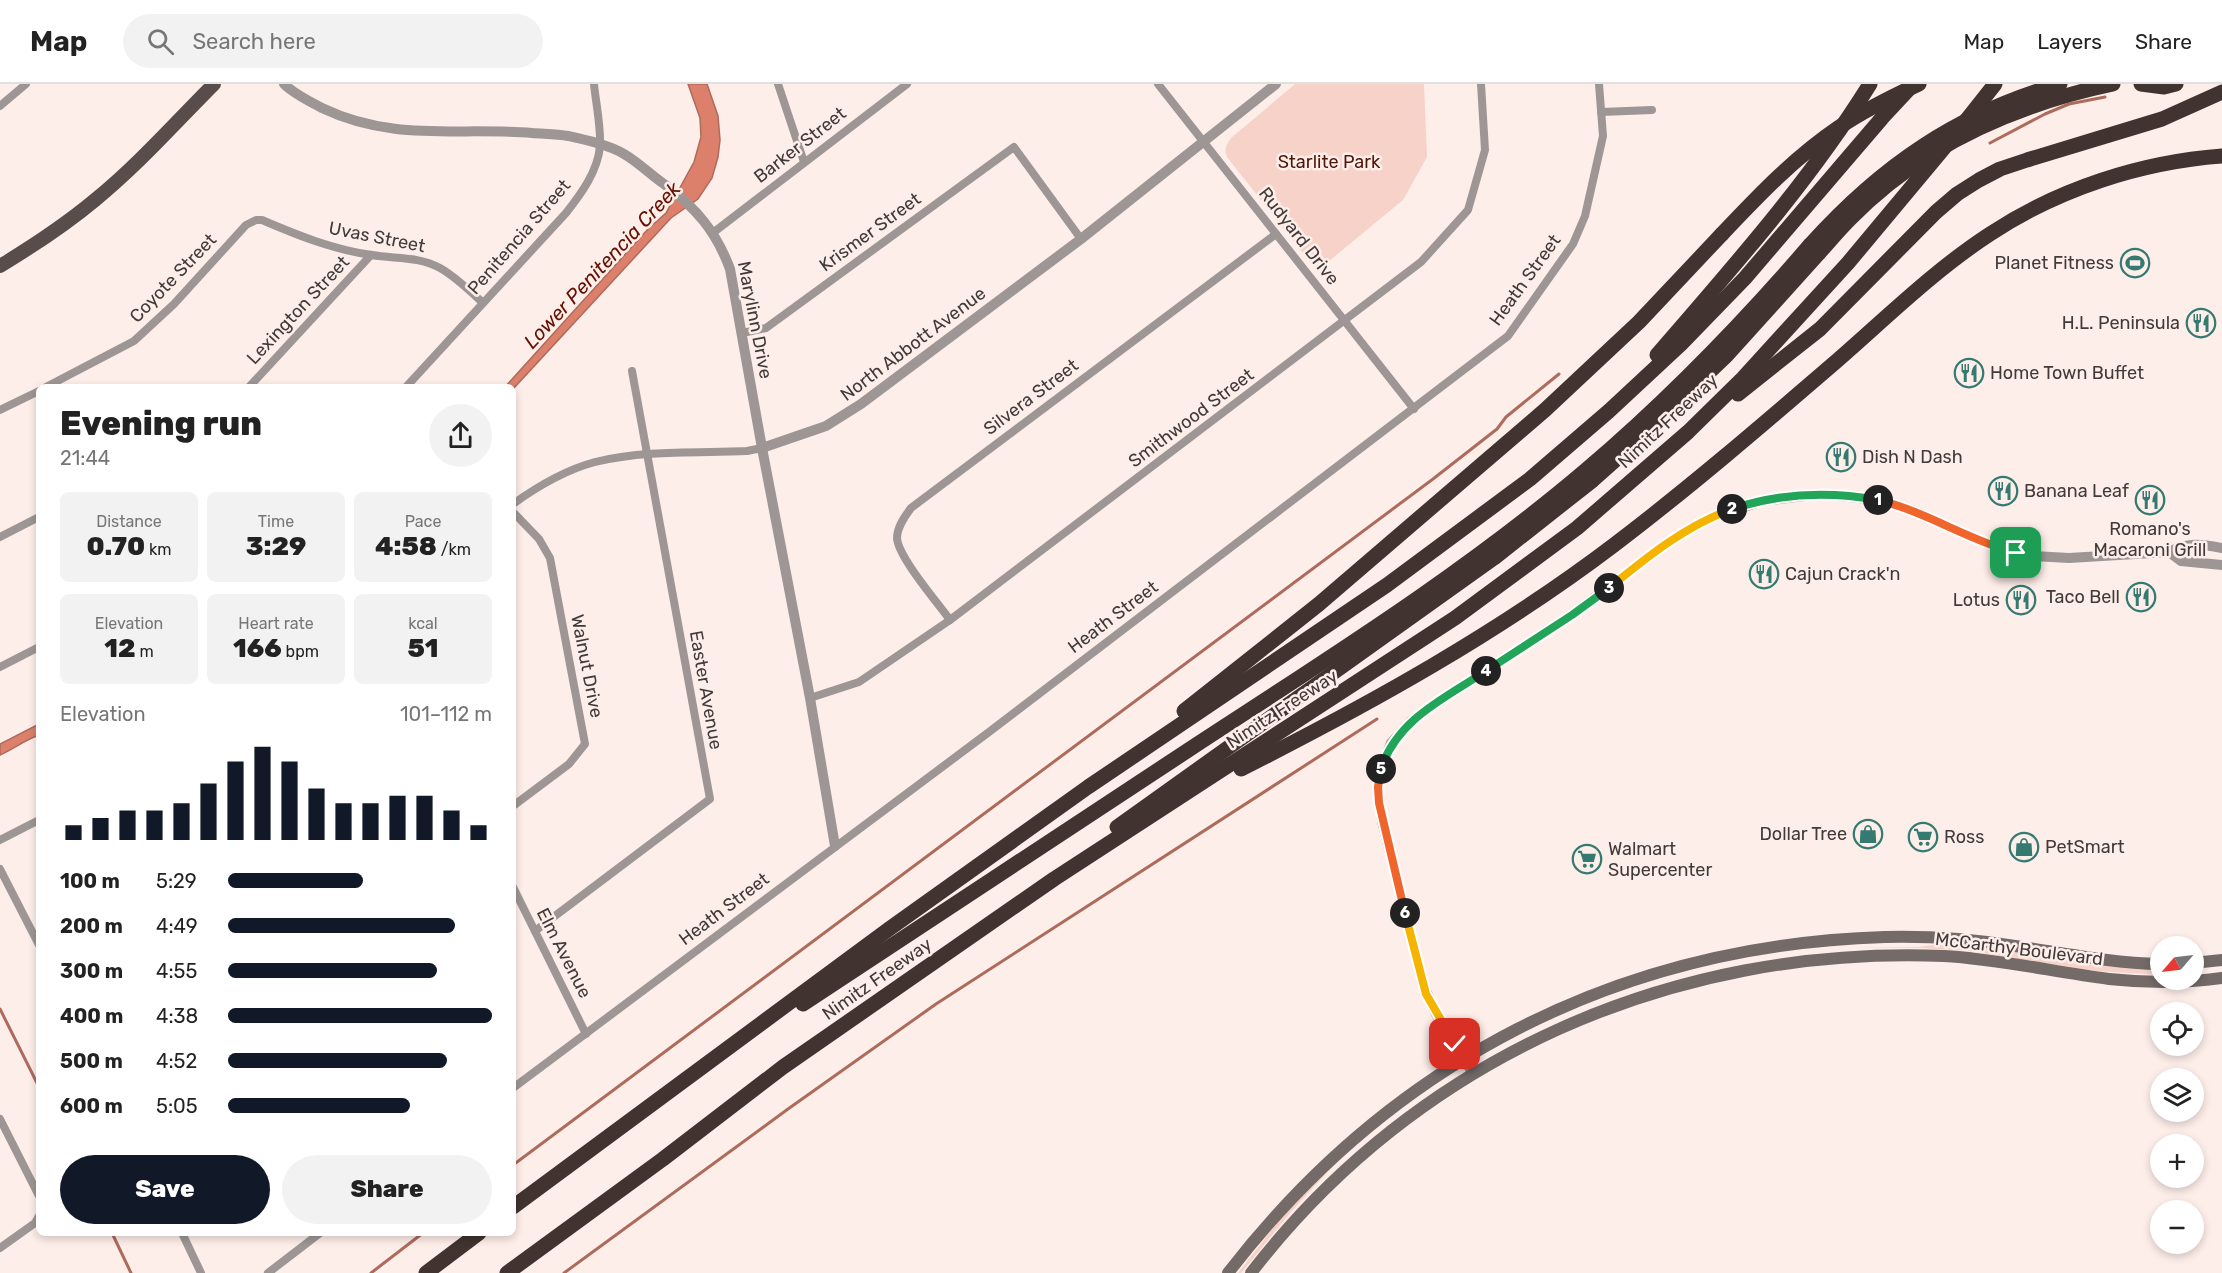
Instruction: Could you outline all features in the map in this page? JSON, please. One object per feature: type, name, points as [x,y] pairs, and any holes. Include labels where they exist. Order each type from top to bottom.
[{"type":"highway","points":[[1609,411],[1794,193],[1870,84]]},
{"type":"highway","points":[[1088,787],[1319,604],[1538,417],[1639,322],[1764,189],[1800,157],[1837,128],[1917,84]]},
{"type":"highway","name":"Nimitz Freeway","points":[[516,1205],[643,1109],[1088,787],[1450,540],[1530,479],[1609,411],[1681,344],[1745,278],[1882,118],[1917,84]]},
{"type":"highway","name":"Nimitz Freeway","points":[[507,1273],[663,1159],[783,1067],[1054,879],[1455,618],[1518,574],[1577,528],[1688,432],[1751,370],[1848,263],[1995,84]]},
{"type":"highway","points":[[783,1067],[837,1022],[1206,766],[1382,640],[1544,519],[1631,447],[1696,386],[1765,315],[1815,249],[1841,210],[1872,182],[1947,130],[2030,93],[2061,84]]},
{"type":"highway","points":[[643,1109],[1373,628],[1487,548],[1586,471],[1672,392],[1815,249],[1916,164],[1953,141],[2033,104],[2113,84]]},
{"type":"highway","points":[[2142,84],[2164,87],[2176,84]]},
{"type":"highway","points":[[1688,432],[1812,336],[1936,213],[1957,194],[1978,180],[2000,169],[2027,160],[2162,119],[2222,92]]},
{"type":"highway","points":[[1176,801],[1299,740],[1425,670],[1611,548],[1718,463],[1922,287],[1990,234],[2072,191],[2114,176],[2165,163],[2222,156]]},
{"type":"highway","points":[[426,1273],[475,1236]]},
{"type":"main road","points":[[0,266],[66,223],[96,200],[124,175],[214,84]]},
{"type":"main road","name":"McCarthy Boulevard","points":[[1228,1273],[1268,1223],[1337,1153],[1399,1101],[1463,1058],[1522,1027],[1618,986],[1702,961],[1791,944],[1885,937],[1949,939],[2112,961],[2150,963]]},
{"type":"main road","name":"McCarthy Boulevard","points":[[1251,1273],[1296,1220],[1349,1166],[1410,1116],[1473,1074],[1540,1038],[1624,1003],[1696,981],[1793,962],[1856,956],[1936,956],[1980,959],[2110,979],[2142,981],[2174,982],[2222,978]]},
{"type":"main road","points":[[2204,962],[2222,960]]},
{"type":"street","points":[[0,106],[26,84]]},
{"type":"street","name":"Marylinn Drive","points":[[284,84],[316,105],[344,118],[374,127],[411,131],[519,132],[567,136],[600,145],[624,154],[674,192],[714,232],[730,269],[810,698],[835,846]]},
{"type":"street","name":"Penitencia Street","points":[[409,384],[575,202],[591,176],[600,145],[594,84]]},
{"type":"street","points":[[778,84],[804,162]]},
{"type":"street","name":"Barker Street","points":[[714,232],[907,84]]},
{"type":"street","name":"Rudyard Drive","points":[[1158,84],[1414,410]]},
{"type":"street","name":"North Abbott Avenue","points":[[516,502],[538,486],[594,463],[647,454],[747,451],[809,434],[847,414],[1081,239],[1276,84]]},
{"type":"street","name":"Smithwood Street","points":[[810,698],[860,682],[950,620],[1421,262],[1468,210],[1485,150],[1481,84]]},
{"type":"street","name":"Heath Street","points":[[516,1086],[1414,410],[1508,336],[1573,244],[1585,216],[1603,136],[1599,84]]},
{"type":"street","points":[[1601,112],[1652,110]]},
{"type":"street","name":"Krismer Street","points":[[742,333],[766,328],[1014,147],[1081,239]]},
{"type":"street","name":"Uvas Street","points":[[256,220],[262,220],[306,239],[371,255],[414,259],[439,268],[457,279],[483,303]]},
{"type":"street","name":"Coyote Street","points":[[52,384],[134,341],[174,304],[246,225],[256,220]]},
{"type":"street","name":"Silvera Street","points":[[950,620],[904,556],[897,538],[902,521],[911,508],[1276,234]]},
{"type":"street","name":"Lexington Street","points":[[252,384],[371,255]]},
{"type":"street","name":"Easter Avenue","points":[[535,931],[710,799],[632,371]]},
{"type":"street","points":[[0,410],[36,392]]},
{"type":"street","points":[[1473,1074],[1436,1014],[1424,986],[1379,803],[1378,787],[1385,756],[1401,731],[1417,717],[1572,615],[1677,536],[1710,518],[1763,501],[1821,494],[1876,500],[1912,510],[1999,548],[2033,556],[2069,558],[2169,552],[2181,545],[2209,545],[2222,548]]},
{"type":"street","name":"Walnut Drive","points":[[516,515],[539,539],[550,558],[585,744],[569,764],[516,804]]},
{"type":"street","points":[[0,537],[36,519]]},
{"type":"street","points":[[2169,552],[2181,561],[2222,565]]},
{"type":"street","points":[[0,667],[36,649]]},
{"type":"street","points":[[0,840],[36,822]]},
{"type":"street","points":[[0,869],[36,939]]},
{"type":"street","name":"Elm Avenue","points":[[516,893],[586,1034]]},
{"type":"street","points":[[0,1119],[36,1190]]},
{"type":"street","points":[[0,1248],[36,1221]]},
{"type":"street","points":[[183,1236],[201,1273]]},
{"type":"street","points":[[268,1273],[316,1236]]},
{"type":"green space","name":"Starlite Park","points":[[1295,84],[1424,84],[1427,157],[1403,200],[1317,271],[1227,157],[1226,152],[1231,138]]},
{"type":"green space","points":[[1945,943],[2150,969],[2150,974],[2096,971],[1968,951],[1920,948],[1847,948],[1919,947]]},
{"type":"green space","points":[[1352,1145],[1291,1212],[1241,1273],[1238,1273],[1306,1186]]},
{"type":"shaded area","points":[[688,84],[707,84],[718,116],[720,140],[718,157],[712,178],[698,199],[671,218],[516,386],[508,384],[648,229],[666,213],[694,162],[701,137],[700,118]]},
{"type":"shaded area","points":[[36,726],[36,736],[0,755],[0,744]]},
{"type":"waterway","points":[[1990,143],[2069,104],[2105,97]]},
{"type":"waterway","points":[[516,1163],[1433,479],[1497,429],[1506,417],[1559,374]]},
{"type":"waterway","points":[[564,1273],[936,1004],[1377,719]]},
{"type":"waterway","points":[[0,1009],[36,1081]]},
{"type":"waterway","points":[[113,1236],[131,1273]]},
{"type":"waterway","points":[[371,1273],[419,1236]]},
{"type":"place","name":"Planet Fitness","points":[[2135,263]]},
{"type":"place","name":"H.L. Peninsula","points":[[2201,323]]},
{"type":"place","name":"Home Town Buffet","points":[[1969,373]]},
{"type":"place","name":"Dish N Dash","points":[[1841,457]]},
{"type":"place","name":"Banana Leaf","points":[[2003,491]]},
{"type":"place","name":"Romano's Macaroni Grill","points":[[2150,500]]},
{"type":"place","name":"Cajun Crack'n","points":[[1764,574]]},
{"type":"place","name":"Taco Bell","points":[[2141,597]]},
{"type":"place","name":"Lotus","points":[[2021,600]]},
{"type":"place","name":"Dollar Tree","points":[[1868,834]]},
{"type":"place","name":"Ross","points":[[1923,837]]},
{"type":"place","name":"PetSmart","points":[[2024,847]]},
{"type":"place","name":"Walmart Supercenter","points":[[1587,859]]},
{"type":"route","points":[[1455,1044],[1426,994],[1419,972],[1379,803],[1378,787],[1385,756],[1391,743],[1411,721],[1572,615],[1677,536],[1710,518],[1744,506],[1782,497],[1821,494],[1876,500],[1912,510],[1983,542],[2016,553]]},
{"type":"water label","name":"Lower Penitencia Creek","points":[[602,265]]}]
